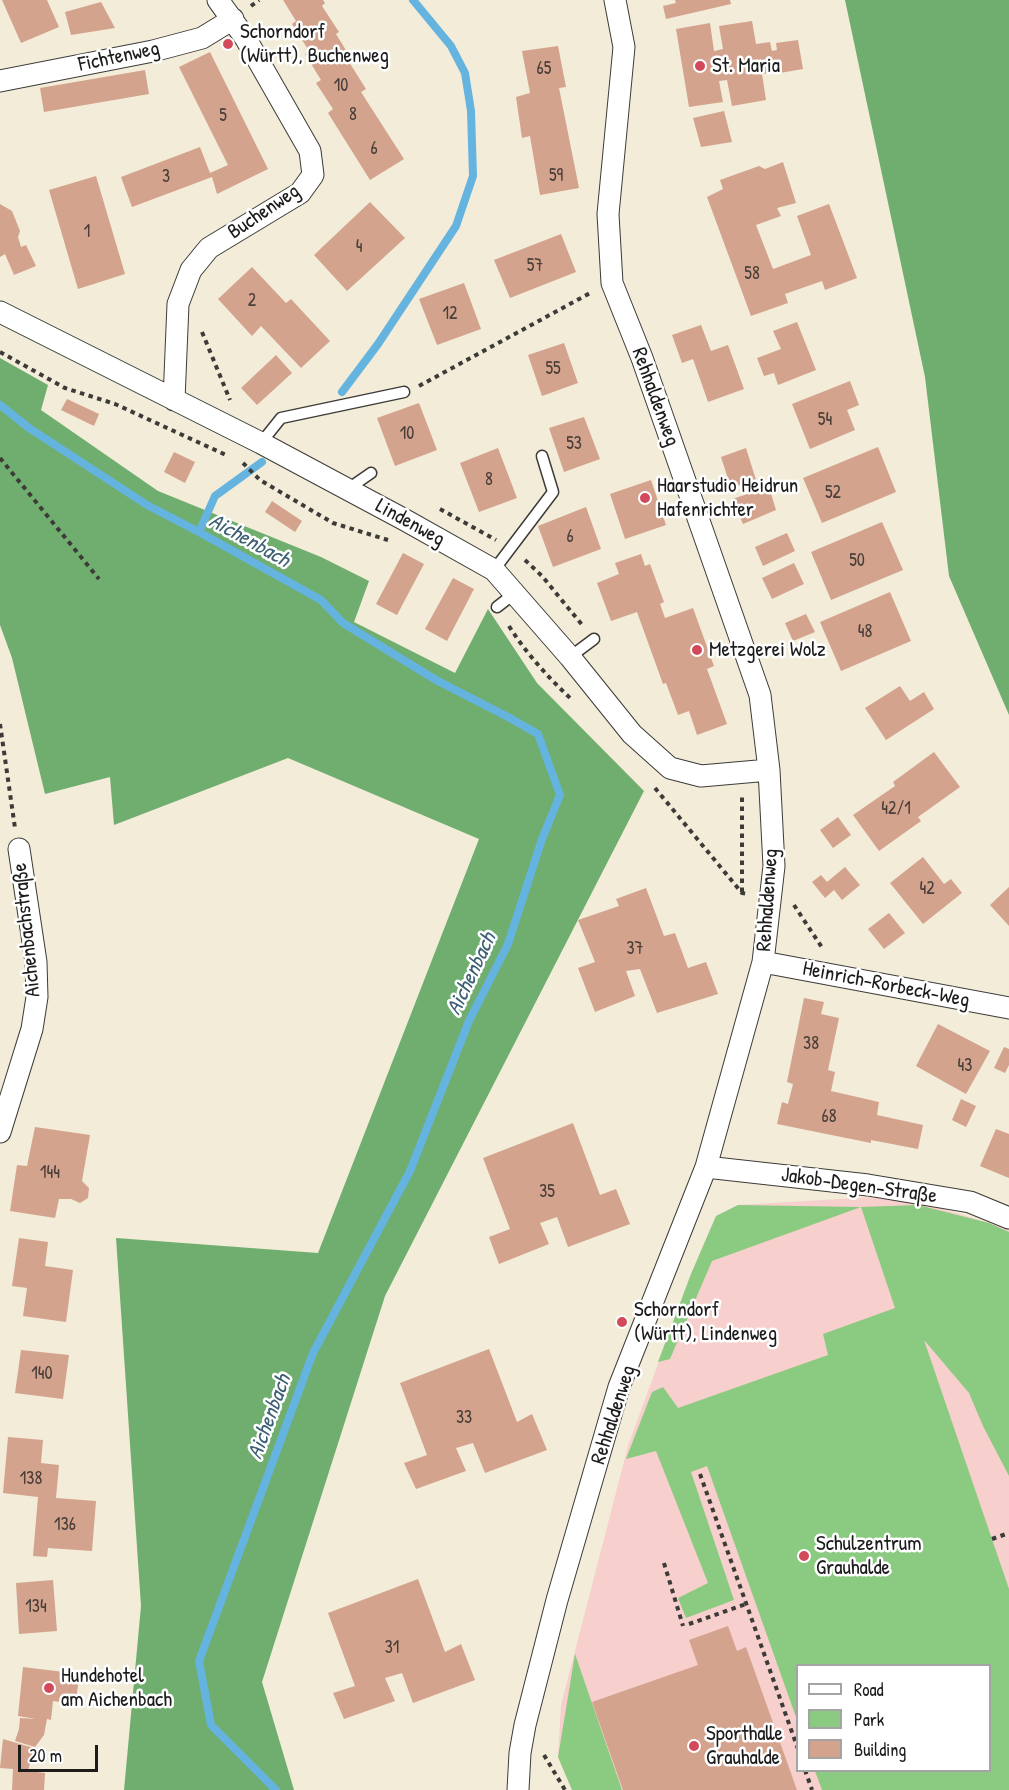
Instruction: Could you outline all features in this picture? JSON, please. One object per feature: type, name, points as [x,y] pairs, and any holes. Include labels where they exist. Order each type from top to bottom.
[{"type":"street","name":"Buchenweg","points":[[174,400],[178,304],[191,270],[209,248],[300,194],[313,175],[310,151],[233,19],[218,0]]},
{"type":"street","name":"Rehhaldenweg","points":[[518,1790],[520,1753],[525,1725],[557,1600],[620,1388],[706,1167],[763,962],[774,866],[769,770],[760,695],[642,358],[612,283],[609,214],[624,48],[615,0]]},
{"type":"street","name":"Fichtenweg","points":[[0,81],[153,51],[202,38],[233,19]]},
{"type":"street","name":"Lindenweg","points":[[0,312],[261,443],[494,570],[570,657],[632,734],[670,768],[701,776],[769,770]]},
{"type":"street","name":"Aichenbachstraße","points":[[0,1132],[32,1029],[37,997],[36,962],[19,849]]},
{"type":"street","name":"Heinrich-Rorbeck-Weg","points":[[763,962],[1009,1008]]},
{"type":"street","name":"Jakob-Degen-Straße","points":[[706,1167],[868,1185],[970,1202],[1009,1218]]},
{"type":"lane","points":[[261,443],[281,417],[404,392]]},
{"type":"lane","points":[[494,570],[553,492],[542,456]]},
{"type":"lane","points":[[348,489],[370,473]]},
{"type":"lane","points":[[497,607],[515,593]]},
{"type":"lane","points":[[570,657],[594,639]]},
{"type":"path","points":[[404,392],[429,381],[594,291]]},
{"type":"path","points":[[201,330],[230,400],[219,422]]},
{"type":"path","points":[[0,352],[65,387],[115,404],[245,464],[260,480],[333,523],[393,542]]},
{"type":"path","points":[[0,458],[99,579]]},
{"type":"path","points":[[497,607],[519,641],[548,676],[572,700]]},
{"type":"path","name":"Aichenbachstraße","points":[[0,724],[19,849]]},
{"type":"path","points":[[742,774],[742,893]]},
{"type":"path","points":[[651,783],[742,893],[794,905],[842,976]]},
{"type":"path","points":[[700,1474],[796,1743]]},
{"type":"path","points":[[992,1539],[1009,1533]]},
{"type":"path","points":[[664,1563],[683,1626]]},
{"type":"path","points":[[689,1624],[746,1604]]},
{"type":"path","points":[[806,1772],[812,1790]]},
{"type":"shaded area","name":"Schulzentrum Grauhalde","points":[[874,1197],[940,1208],[1009,1229],[1009,1790],[572,1790],[558,1757],[561,1705],[628,1446],[691,1274],[716,1216],[738,1205]]},
{"type":"green space","points":[[845,0],[1009,0],[1009,715],[949,576],[925,377]]},
{"type":"green space","points":[[0,358],[48,385],[41,410],[158,491],[321,557],[369,581],[354,622],[455,673],[488,609],[537,683],[644,791],[385,1296],[262,1682],[294,1790],[124,1790],[141,1606],[116,1238],[318,1253],[479,839],[288,758],[114,825],[110,777],[45,794],[12,658],[0,625]]},
{"type":"green space","points":[[738,1205],[861,1207],[712,1261],[670,1359],[658,1362],[691,1274],[716,1216]]},
{"type":"green space","points":[[918,1205],[989,1223],[1009,1232],[1009,1476],[969,1393],[924,1340],[1009,1589],[1009,1790],[822,1790],[815,1772],[991,1772],[991,1664],[796,1664],[796,1717],[707,1466],[691,1472],[734,1600],[686,1618],[678,1598],[708,1583],[656,1451],[626,1459],[652,1392],[663,1387],[678,1408],[828,1355],[823,1334],[895,1308],[861,1207]]},
{"type":"green space","points":[[575,1654],[622,1790],[572,1790],[558,1757]]},
{"type":"building","points":[[2,0],[47,0],[59,27],[21,43]]},
{"type":"building","points":[[283,0],[323,0],[325,3],[322,6],[339,32],[336,34],[352,60],[349,62],[366,89],[361,92],[404,159],[370,180],[328,113],[333,109],[316,83],[321,80],[305,54],[309,51],[292,24],[296,21]]},
{"type":"building","points":[[675,0],[730,0],[731,4],[666,19],[663,6],[676,3]]},
{"type":"building","points":[[101,2],[115,28],[71,35],[65,12]]},
{"type":"building","points":[[752,21],[756,44],[770,42],[772,51],[777,50],[776,43],[798,40],[803,69],[780,73],[779,63],[774,64],[776,72],[762,74],[766,100],[732,106],[727,80],[719,81],[723,102],[689,107],[676,29],[710,23],[714,51],[723,49],[719,26]]},
{"type":"building","points":[[558,46],[566,87],[559,88],[579,188],[540,195],[530,136],[522,138],[516,97],[530,93],[522,51]]},
{"type":"building","points":[[210,52],[268,169],[217,194],[212,177],[132,207],[121,177],[200,147],[210,173],[228,165],[179,67]]},
{"type":"building","points":[[145,70],[149,94],[44,112],[40,88]]},
{"type":"building","points":[[724,111],[732,142],[701,147],[693,118]]},
{"type":"building","points":[[783,162],[796,203],[777,208],[781,216],[756,225],[773,269],[811,255],[797,216],[829,204],[857,278],[825,290],[822,281],[785,294],[788,303],[751,316],[707,197],[723,189],[720,180],[759,166],[765,169]]},
{"type":"building","points":[[96,176],[125,274],[78,289],[49,190]]},
{"type":"building","points":[[370,202],[405,238],[347,291],[314,255]]},
{"type":"building","points":[[0,204],[12,211],[20,231],[18,237],[21,247],[26,245],[36,266],[14,275],[5,254],[0,257]]},
{"type":"building","points":[[561,234],[576,272],[510,298],[494,260]]},
{"type":"building","points":[[252,267],[286,303],[291,299],[330,341],[301,368],[261,326],[252,336],[218,299]]},
{"type":"building","points":[[464,283],[481,329],[437,345],[419,299]]},
{"type":"building","points":[[797,322],[816,370],[778,385],[774,373],[764,376],[757,358],[781,349],[773,331]]},
{"type":"building","points":[[701,325],[711,351],[728,345],[744,389],[708,402],[693,359],[682,363],[672,335]]},
{"type":"building","points":[[564,343],[578,383],[542,396],[528,355]]},
{"type":"building","points":[[276,355],[292,373],[257,405],[241,388]]},
{"type":"building","points":[[850,381],[859,405],[847,410],[855,430],[810,449],[792,404]]},
{"type":"building","points":[[67,399],[99,414],[94,426],[61,410]]},
{"type":"building","points":[[419,403],[437,450],[395,466],[377,418]]},
{"type":"building","points":[[584,417],[600,459],[564,472],[549,428]]},
{"type":"building","points":[[878,447],[896,492],[822,523],[803,478]]},
{"type":"building","points":[[498,448],[517,498],[479,512],[460,463]]},
{"type":"building","points":[[746,448],[756,480],[731,488],[721,457]]},
{"type":"building","points":[[174,452],[195,462],[185,483],[164,472]]},
{"type":"building","points":[[651,480],[666,525],[625,539],[610,494]]},
{"type":"building","points":[[769,487],[776,510],[743,524],[732,499]]},
{"type":"building","points":[[272,501],[302,521],[295,532],[265,512]]},
{"type":"building","points":[[586,507],[601,549],[553,567],[538,526]]},
{"type":"building","points":[[882,522],[903,570],[831,600],[811,552]]},
{"type":"building","points":[[787,533],[795,551],[763,566],[755,547]]},
{"type":"building","points":[[403,553],[424,564],[397,615],[376,604]]},
{"type":"building","points":[[641,554],[645,566],[650,564],[664,602],[660,604],[665,618],[693,608],[714,666],[707,669],[727,724],[697,735],[689,711],[678,715],[666,683],[663,684],[637,612],[611,621],[597,583],[619,574],[615,563]]},
{"type":"building","points":[[794,563],[804,584],[772,599],[762,578]]},
{"type":"building","points":[[453,578],[474,589],[447,641],[425,629]]},
{"type":"building","points":[[890,592],[911,641],[841,671],[820,622]]},
{"type":"building","points":[[806,614],[815,632],[793,641],[785,623]]},
{"type":"building","points":[[900,686],[910,701],[924,692],[934,709],[886,740],[865,708]]},
{"type":"building","points":[[934,752],[960,787],[918,817],[921,821],[879,851],[853,815],[895,786],[893,782]]},
{"type":"building","points":[[838,817],[851,835],[833,848],[820,830]]},
{"type":"building","points":[[923,857],[944,884],[951,879],[962,893],[923,924],[890,883]]},
{"type":"building","points":[[845,867],[860,885],[842,900],[834,890],[825,898],[812,882],[821,875],[827,882]]},
{"type":"building","points":[[1009,887],[1009,926],[990,905]]},
{"type":"building","points":[[646,888],[664,936],[675,933],[688,968],[706,962],[718,994],[657,1013],[640,969],[626,971],[635,996],[595,1012],[578,968],[595,962],[578,920],[619,906],[616,899]]},
{"type":"building","points":[[889,913],[905,933],[884,949],[868,929]]},
{"type":"building","points":[[804,998],[824,1002],[821,1014],[839,1018],[828,1070],[835,1072],[831,1091],[879,1102],[877,1115],[923,1125],[918,1149],[871,1140],[871,1143],[777,1124],[782,1102],[788,1104],[793,1084],[787,1082]]},
{"type":"building","points":[[938,1024],[990,1051],[966,1094],[916,1066]]},
{"type":"building","points":[[1004,1047],[1009,1049],[1009,1065],[1005,1073],[994,1068]]},
{"type":"building","points":[[961,1099],[976,1106],[966,1127],[952,1120]]},
{"type":"building","points":[[573,1123],[600,1195],[616,1189],[630,1224],[568,1247],[557,1217],[540,1223],[549,1244],[499,1264],[489,1237],[510,1229],[483,1158]]},
{"type":"building","points":[[35,1127],[90,1135],[82,1181],[89,1188],[88,1198],[80,1203],[71,1199],[59,1199],[55,1218],[10,1211],[17,1165],[27,1166]]},
{"type":"building","points":[[996,1129],[1009,1134],[1009,1178],[980,1166]]},
{"type":"building","points":[[19,1238],[48,1242],[45,1266],[73,1270],[66,1322],[23,1316],[27,1288],[12,1286]]},
{"type":"building","points":[[489,1349],[517,1422],[532,1414],[547,1450],[485,1473],[473,1443],[456,1448],[466,1471],[416,1489],[404,1463],[427,1455],[400,1383]]},
{"type":"building","points":[[21,1350],[69,1355],[63,1399],[15,1393]]},
{"type":"building","points":[[8,1437],[43,1440],[41,1463],[59,1465],[56,1498],[96,1501],[92,1551],[48,1548],[47,1557],[33,1556],[38,1497],[3,1493]]},
{"type":"building","points":[[418,1579],[445,1652],[461,1644],[475,1680],[413,1703],[402,1673],[385,1678],[395,1701],[344,1719],[333,1693],[355,1686],[328,1613]]},
{"type":"building","points":[[53,1580],[57,1631],[19,1634],[16,1583]]},
{"type":"building","name":"Sporthalle Grauhalde","points":[[728,1626],[737,1651],[746,1647],[797,1790],[623,1790],[592,1702],[698,1665],[689,1640]]},
{"type":"building","name":"Hundehotel am Aichenbach","points":[[23,1667],[80,1674],[75,1704],[53,1701],[51,1720],[47,1719],[44,1735],[35,1747],[15,1741],[20,1718],[36,1719],[18,1716]]},
{"type":"building","points":[[3,1739],[34,1748],[28,1771],[45,1773],[44,1790],[12,1790],[13,1769],[0,1768]]},
{"type":"waterway","points":[[342,392],[378,344],[456,226],[473,176],[471,111],[465,73],[451,46],[413,0]]},
{"type":"waterway","name":"Aichenbach","points":[[0,405],[29,428],[147,505],[321,600],[343,623],[436,680],[538,734],[560,795],[542,839],[508,944],[469,1021],[410,1171],[313,1353],[199,1661],[211,1725],[276,1790]]},
{"type":"waterway","points":[[199,532],[215,496],[262,462]]},
{"type":"place","name":"Schorndorf (Württ), Buchenweg","points":[[228,44]]},
{"type":"place","name":"St. Maria","points":[[700,66]]},
{"type":"place","name":"Haarstudio Heidrun Hafenrichter","points":[[645,498]]},
{"type":"place","name":"Metzgerei Wolz","points":[[697,650]]},
{"type":"place","name":"Schorndorf (Württ), Lindenweg","points":[[622,1322]]},
{"type":"place","name":"Schulzentrum Grauhalde","points":[[804,1556]]},
{"type":"place","name":"Hundehotel am Aichenbach","points":[[49,1688]]},
{"type":"place","name":"Sporthalle Grauhalde","points":[[694,1746]]}]
